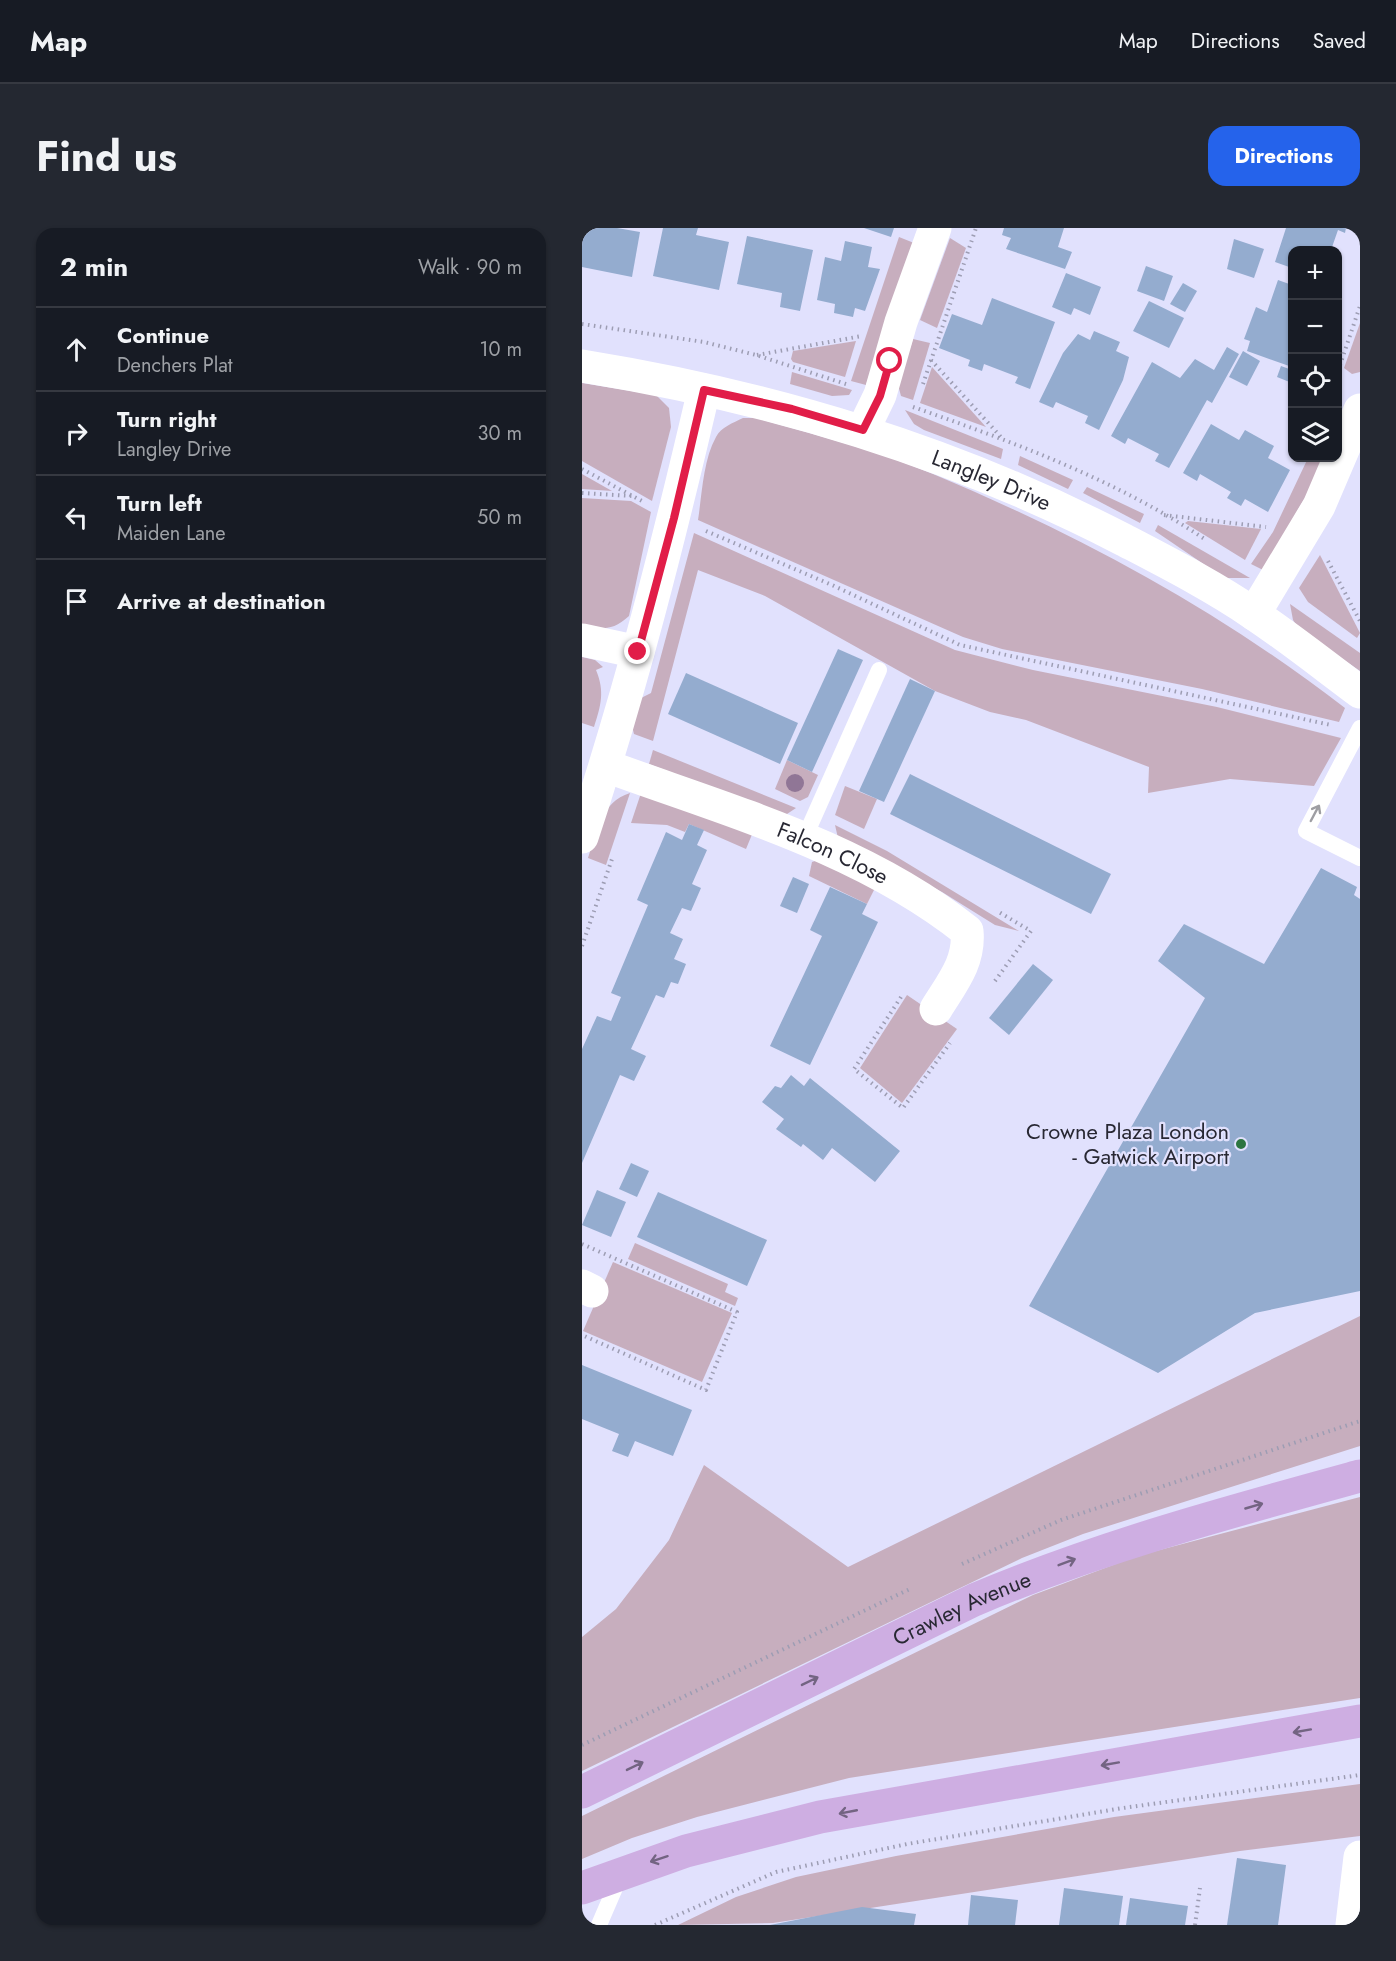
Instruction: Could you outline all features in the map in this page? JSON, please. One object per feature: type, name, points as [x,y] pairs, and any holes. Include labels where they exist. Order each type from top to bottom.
[{"type":"main road","name":"Crawley Avenue","points":[[582,1792],[974,1600],[1035,1574],[1129,1541],[1360,1476]]},
{"type":"main road","points":[[582,1888],[686,1851],[820,1817],[1360,1720]]},
{"type":"street","points":[[863,430],[880,396],[901,322],[935,228]]},
{"type":"street","name":"Langley Drive","points":[[582,366],[792,409],[863,430],[1001,481],[1063,509],[1192,576],[1254,614],[1360,692]]},
{"type":"street","points":[[582,837],[606,766],[638,652],[674,518],[704,390]]},
{"type":"street","points":[[1254,614],[1308,523],[1335,471],[1360,410]]},
{"type":"street","points":[[582,640],[638,652]]},
{"type":"street","name":"Falcon Close","points":[[606,766],[735,811],[804,839],[920,896],[968,931],[969,948],[962,966],[936,1009]]},
{"type":"street","points":[[1352,1925],[1360,1857]]},
{"type":"lane","points":[[804,839],[879,670]]},
{"type":"lane","points":[[1359,730],[1306,831],[1360,858]]},
{"type":"lane","points":[[599,1925],[622,1873]]},
{"type":"path","points":[[922,389],[976,228]]},
{"type":"path","points":[[1342,359],[1360,306]]},
{"type":"path","points":[[756,355],[862,336]]},
{"type":"path","points":[[931,360],[1003,439]]},
{"type":"path","points":[[915,408],[918,398]]},
{"type":"path","points":[[582,469],[674,518],[832,585],[960,645],[1359,730]]},
{"type":"path","points":[[582,493],[634,496]]},
{"type":"path","points":[[1160,514],[1270,527]]},
{"type":"path","points":[[1308,523],[1360,621]]},
{"type":"path","points":[[991,987],[1031,932],[993,909]]},
{"type":"path","points":[[936,1009],[907,988],[854,1069],[903,1108],[957,1034]]},
{"type":"path","points":[[582,1244],[737,1312],[706,1390],[582,1335]]},
{"type":"path","points":[[655,1925],[776,1872],[907,1844],[1123,1808],[1360,1775]]},
{"type":"path","points":[[1195,1925],[1200,1888]]},
{"type":"shaded area","points":[[899,237],[914,243],[866,385],[851,381]]},
{"type":"shaded area","points":[[950,238],[966,248],[937,328],[920,320]]},
{"type":"shaded area","points":[[1360,323],[1360,372],[1352,374],[1344,368]]},
{"type":"shaded area","points":[[913,339],[930,343],[913,400],[901,396],[898,385]]},
{"type":"shaded area","points":[[856,341],[845,377],[793,362],[791,359],[793,351]]},
{"type":"shaded area","points":[[932,367],[986,427],[920,403]]},
{"type":"shaded area","points":[[792,372],[852,390],[849,395],[832,396],[790,384]]},
{"type":"shaded area","points":[[582,383],[656,395],[669,408],[671,427],[652,501],[582,461]]},
{"type":"shaded area","points":[[905,410],[1003,449],[1001,459],[924,430],[914,424]]},
{"type":"shaded area","points":[[743,418],[756,418],[845,443],[911,465],[1095,549],[1198,607],[1297,673],[1345,708],[1339,722],[1202,689],[1002,649],[963,637],[698,520],[708,456],[712,446],[721,431]]},
{"type":"shaded area","points":[[1020,456],[1073,480],[1068,489],[1018,465]]},
{"type":"shaded area","points":[[1306,462],[1326,462],[1263,570],[1251,564],[1273,532]]},
{"type":"shaded area","points":[[582,474],[612,491],[582,489]]},
{"type":"shaded area","points":[[1087,487],[1144,514],[1140,523],[1083,493]]},
{"type":"shaded area","points":[[582,498],[631,501],[651,512],[629,616],[612,627],[582,627]]},
{"type":"shaded area","points":[[1188,521],[1261,529],[1245,560],[1185,523]]},
{"type":"shaded area","points":[[1158,525],[1250,578],[1224,578],[1155,531]]},
{"type":"shaded area","points":[[694,533],[955,650],[1033,670],[1217,707],[1341,738],[1314,786],[1230,779],[1148,793],[1149,767],[1026,720],[990,712],[935,691],[765,596],[698,570],[653,741],[634,734],[632,726],[639,699],[651,693]]},
{"type":"shaded area","points":[[1320,555],[1360,633],[1357,638],[1308,602],[1299,588]]},
{"type":"shaded area","points":[[1290,604],[1360,653],[1360,671],[1299,629],[1293,620]]},
{"type":"shaded area","points":[[582,657],[595,660],[603,667],[596,670],[601,698],[594,727],[582,723]]},
{"type":"shaded area","points":[[653,750],[796,808],[784,816],[649,764]]},
{"type":"shaded area","points":[[787,760],[818,775],[808,797],[800,801],[775,789]]},
{"type":"shaded area","points":[[845,786],[877,799],[864,829],[835,815]]},
{"type":"shaded area","points":[[630,793],[606,865],[588,858],[606,810],[620,797]]},
{"type":"shaded area","points":[[641,793],[753,832],[746,849],[689,824],[685,832],[667,825],[631,823]]},
{"type":"shaded area","points":[[835,825],[887,851],[1019,931],[995,925],[942,892],[838,838]]},
{"type":"shaded area","points":[[818,860],[875,888],[867,904],[809,876],[812,862]]},
{"type":"shaded area","points":[[907,995],[957,1029],[902,1103],[860,1068]]},
{"type":"shaded area","points":[[635,1243],[728,1284],[725,1292],[738,1298],[735,1306],[628,1259]]},
{"type":"shaded area","points":[[613,1262],[732,1313],[702,1382],[583,1331]]},
{"type":"shaded area","points":[[1360,1316],[1360,1446],[1083,1534],[1022,1558],[582,1771],[582,1637],[616,1609],[669,1540],[704,1465],[848,1567]]},
{"type":"shaded area","points":[[1360,1497],[1360,1698],[849,1778],[697,1817],[632,1838],[582,1859],[582,1816],[1033,1595],[1137,1556]]},
{"type":"shaded area","points":[[1360,1784],[1360,1836],[1240,1851],[773,1923],[678,1925],[736,1897],[796,1877],[896,1856],[1114,1817]]},
{"type":"building","points":[[582,228],[617,228],[640,232],[632,277],[582,267]]},
{"type":"building","points":[[663,228],[698,228],[696,235],[729,242],[719,290],[653,276]]},
{"type":"building","points":[[864,228],[894,228],[891,237]]},
{"type":"building","points":[[1004,228],[1064,228],[1058,247],[1072,252],[1065,269],[1006,249],[1011,238],[1002,235]]},
{"type":"building","points":[[1286,228],[1346,228],[1345,233],[1338,230],[1332,246],[1288,246],[1288,267],[1275,262]]},
{"type":"building","points":[[747,236],[813,250],[800,311],[780,307],[782,293],[737,284]]},
{"type":"building","points":[[1234,239],[1264,249],[1254,278],[1227,269]]},
{"type":"building","points":[[845,241],[872,247],[868,267],[880,269],[865,311],[855,308],[853,317],[834,313],[835,304],[817,300],[825,257],[841,261]]},
{"type":"building","points":[[1146,266],[1173,276],[1164,301],[1137,291]]},
{"type":"building","points":[[1066,273],[1101,287],[1090,315],[1074,308],[1071,315],[1052,307]]},
{"type":"building","points":[[1278,280],[1288,284],[1288,366],[1247,351],[1250,341],[1244,339],[1256,307],[1267,312]]},
{"type":"building","points":[[1183,283],[1197,291],[1185,312],[1170,304]]},
{"type":"building","points":[[992,298],[1055,322],[1030,389],[1015,383],[1018,377],[984,364],[982,371],[968,366],[970,360],[939,348],[952,314],[982,325]]},
{"type":"building","points":[[1149,301],[1184,318],[1169,348],[1133,331]]},
{"type":"building","points":[[1094,331],[1120,342],[1116,351],[1129,357],[1123,380],[1099,430],[1085,423],[1088,416],[1056,402],[1053,408],[1039,402],[1063,353],[1078,334],[1090,340]]},
{"type":"building","points":[[1227,347],[1239,354],[1212,403],[1207,400],[1169,468],[1155,461],[1159,454],[1128,438],[1125,444],[1111,436],[1152,362],[1180,378],[1195,359],[1214,370]]},
{"type":"building","points":[[1243,351],[1260,361],[1247,386],[1229,377]]},
{"type":"building","points":[[1281,366],[1288,369],[1288,381],[1277,377]]},
{"type":"building","points":[[1211,424],[1239,440],[1245,430],[1274,446],[1268,458],[1290,470],[1268,512],[1245,499],[1241,506],[1227,498],[1231,492],[1200,474],[1197,481],[1183,473]]},
{"type":"building","points":[[838,649],[863,660],[812,772],[787,760]]},
{"type":"building","points":[[686,673],[798,723],[780,764],[668,714]]},
{"type":"building","points":[[910,679],[935,691],[884,802],[859,791]]},
{"type":"building","points":[[910,774],[1111,874],[1091,914],[890,814]]},
{"type":"building","points":[[689,824],[704,830],[697,845],[707,850],[692,884],[701,888],[691,911],[682,908],[670,933],[683,939],[674,959],[686,964],[678,984],[671,982],[664,998],[656,995],[631,1049],[646,1056],[634,1081],[620,1075],[582,1163],[582,1049],[597,1016],[611,1021],[621,997],[611,993],[648,905],[637,900],[666,832],[682,840]]},
{"type":"building","name":"Crowne Plaza London - Gatwick Airport","points":[[1321,868],[1357,887],[1354,895],[1360,899],[1360,1291],[1255,1313],[1158,1373],[1029,1306],[1205,998],[1158,961],[1184,924],[1264,964]]},
{"type":"building","points":[[793,877],[809,884],[797,913],[780,906]]},
{"type":"building","points":[[830,887],[867,904],[862,914],[878,922],[810,1065],[770,1046],[822,936],[810,930]]},
{"type":"building","points":[[1033,964],[1053,980],[1009,1035],[989,1018]]},
{"type":"building","points":[[791,1075],[804,1086],[810,1078],[900,1151],[875,1182],[832,1148],[823,1160],[803,1144],[801,1147],[776,1129],[784,1119],[762,1102],[775,1086],[781,1088]]},
{"type":"building","points":[[631,1163],[649,1171],[637,1197],[619,1189]]},
{"type":"building","points":[[597,1190],[626,1202],[611,1237],[582,1225]]},
{"type":"building","points":[[658,1192],[767,1240],[747,1286],[637,1237]]},
{"type":"building","points":[[582,1365],[692,1410],[673,1456],[635,1441],[628,1457],[612,1451],[619,1434],[582,1419]]},
{"type":"building","points":[[1237,1858],[1286,1865],[1278,1925],[1227,1925]]},
{"type":"building","points":[[1064,1888],[1123,1896],[1119,1925],[1059,1925]]},
{"type":"building","points":[[971,1895],[1018,1900],[1015,1925],[968,1925]]},
{"type":"building","points":[[1130,1898],[1188,1906],[1185,1925],[1126,1925]]},
{"type":"building","points":[[862,1907],[916,1914],[914,1925],[770,1925]]},
{"type":"place","name":"Crowne Plaza London - Gatwick Airport","points":[[1241,1144]]},
{"type":"route","points":[[638,652],[674,518],[704,390],[792,409],[863,430],[880,396],[890,361]]}]
